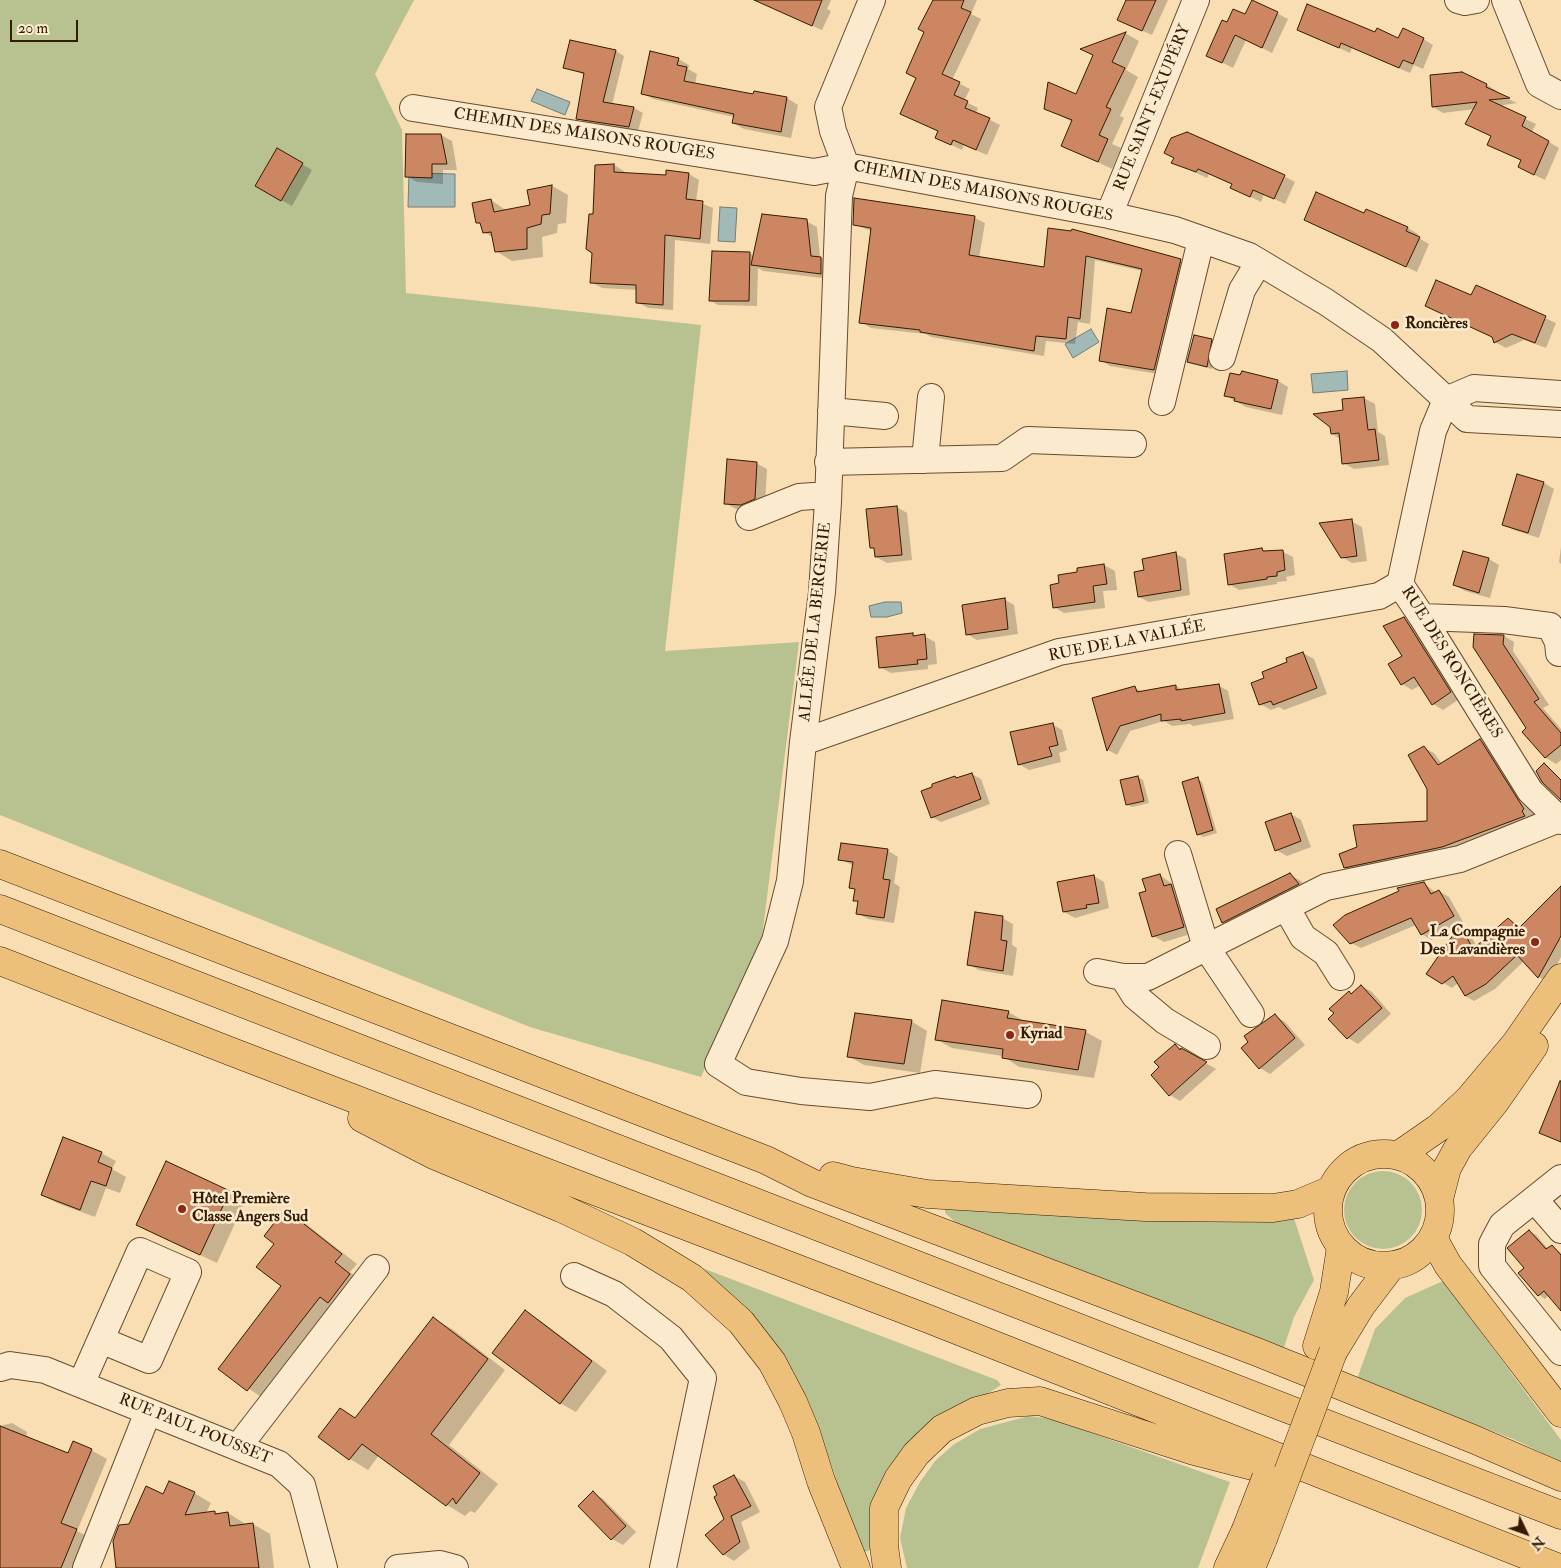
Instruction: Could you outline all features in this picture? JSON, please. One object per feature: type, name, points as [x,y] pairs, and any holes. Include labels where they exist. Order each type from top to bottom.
[{"type":"main road","points":[[0,864],[766,1160],[812,1183],[1258,1352],[1473,1439],[1561,1477]]},
{"type":"main road","points":[[0,909],[1561,1515]]},
{"type":"main road","points":[[0,961],[926,1318],[1559,1568]]},
{"type":"main road","points":[[1399,1155],[1438,1128],[1469,1098],[1516,1043],[1561,978]]},
{"type":"main road","points":[[1439,1199],[1428,1174],[1412,1160],[1399,1155],[1376,1154],[1354,1161],[1338,1176],[1331,1190],[1327,1205],[1328,1220],[1333,1235],[1341,1247],[1364,1263],[1378,1266],[1392,1265],[1416,1256],[1433,1238],[1440,1215],[1439,1199],[1447,1168],[1458,1148],[1495,1102],[1561,1005]]},
{"type":"main road","points":[[227,1050],[434,1155],[561,1208],[633,1242],[692,1278],[741,1322],[772,1362],[806,1433],[821,1481],[856,1568]]},
{"type":"main road","points":[[766,1160],[852,1181],[927,1194],[1135,1206],[1272,1208],[1298,1204],[1331,1190]]},
{"type":"main road","points":[[1433,1238],[1448,1265],[1561,1413]]},
{"type":"main road","points":[[1251,1568],[1254,1535],[1325,1349],[1341,1247]]},
{"type":"main road","points":[[1325,1349],[1392,1265]]},
{"type":"main road","points":[[887,1568],[884,1546],[884,1508],[898,1479],[916,1454],[942,1429],[977,1411],[1008,1403],[1040,1401],[1194,1451],[1380,1498]]},
{"type":"main road","points":[[1228,1568],[1254,1535]]},
{"type":"street","points":[[846,166],[832,131],[828,107],[872,0]]},
{"type":"street","name":"RUE SAINT-EXUPÉRY","points":[[1110,215],[1196,0]]},
{"type":"street","points":[[1458,0],[1464,2],[1476,0]]},
{"type":"street","points":[[1505,0],[1539,84],[1561,96]]},
{"type":"street","name":"CHEMIN DES MAISONS ROUGES","points":[[413,108],[814,172],[846,166],[1110,215],[1175,230],[1259,262],[1326,302],[1382,340],[1467,419],[1561,424]]},
{"type":"street","name":"ALLÉE DE LA BERGERIE","points":[[846,166],[839,196],[828,495],[822,592],[790,882],[775,941],[718,1064],[746,1082],[801,1091],[870,1097],[935,1084],[1028,1095]]},
{"type":"street","points":[[1162,402],[1201,240]]},
{"type":"street","points":[[1222,358],[1242,290],[1259,262]]},
{"type":"street","points":[[1446,400],[1474,388],[1561,394]]},
{"type":"street","points":[[925,460],[931,397]]},
{"type":"street","name":"RUE DES RONCIÈRES","points":[[1446,400],[1433,430],[1400,584],[1530,791],[1560,819]]},
{"type":"street","points":[[831,411],[885,416]]},
{"type":"street","points":[[828,462],[1002,458],[1028,440],[1133,444]]},
{"type":"street","points":[[749,517],[799,498],[828,495]]},
{"type":"street","name":"RUE DE LA VALLÉE","points":[[804,742],[1059,652],[1379,596],[1400,584]]},
{"type":"street","points":[[1422,617],[1504,620],[1550,626],[1558,642],[1559,653]]},
{"type":"street","points":[[1097,972],[1123,977],[1148,977],[1326,887],[1460,859],[1560,819]]},
{"type":"street","points":[[1178,854],[1206,948],[1252,1014]]},
{"type":"street","points":[[1286,907],[1303,937],[1326,954],[1341,977]]},
{"type":"street","points":[[1123,977],[1135,996],[1164,1021],[1207,1046]]},
{"type":"street","points":[[1561,1178],[1502,1225],[1492,1244],[1492,1266],[1561,1352]]},
{"type":"street","points":[[1535,1200],[1561,1230]]},
{"type":"street","points":[[238,1448],[376,1268]]},
{"type":"street","points":[[574,1276],[614,1294],[671,1338],[703,1378],[663,1568]]},
{"type":"street","points":[[81,1384],[101,1340]]},
{"type":"street","name":"RUE PAUL POUSSET","points":[[0,1368],[10,1365],[45,1370],[279,1464],[302,1484],[324,1568]]},
{"type":"street","points":[[86,1568],[148,1412]]},
{"type":"street","points":[[398,1568],[440,1564],[455,1568]]},
{"type":"green space","points":[[0,0],[414,0],[375,74],[402,130],[406,293],[701,325],[665,651],[799,642],[762,937],[701,1077],[530,1027],[0,815]]},
{"type":"green space","points":[[1383,1171],[1398,1174],[1415,1188],[1419,1195],[1422,1210],[1419,1225],[1405,1242],[1398,1246],[1383,1249],[1368,1246],[1351,1232],[1347,1225],[1344,1210],[1347,1195],[1361,1178],[1368,1174]]},
{"type":"green space","points":[[945,1206],[1292,1212],[1314,1280],[1294,1317],[1283,1350],[963,1229],[945,1213]]},
{"type":"green space","points":[[702,1268],[997,1380],[1001,1385],[987,1394],[950,1411],[873,1540],[870,1550],[865,1552],[860,1549],[817,1423],[792,1375],[699,1272]]},
{"type":"green space","points":[[1443,1281],[1561,1440],[1561,1462],[1513,1439],[1357,1379],[1375,1329],[1405,1298]]},
{"type":"green space","points":[[1029,1416],[1052,1419],[1230,1482],[1198,1568],[907,1568],[900,1538],[906,1508],[920,1482],[935,1461],[953,1445],[980,1429]]},
{"type":"water","points":[[537,89],[570,102],[565,115],[531,101]]},
{"type":"water","points":[[409,173],[455,174],[455,207],[408,207]]},
{"type":"water","points":[[720,207],[737,208],[735,242],[718,241]]},
{"type":"water","points":[[1091,329],[1099,342],[1073,358],[1065,344]]},
{"type":"water","points":[[1347,371],[1348,390],[1313,393],[1311,374]]},
{"type":"water","points":[[885,602],[901,602],[902,613],[887,617],[871,617],[869,606]]},
{"type":"building","points":[[754,0],[822,0],[812,26]]},
{"type":"building","points":[[933,0],[964,0],[961,8],[971,12],[942,74],[960,82],[954,95],[968,101],[965,108],[990,118],[976,150],[953,140],[951,145],[935,138],[938,131],[900,114],[916,78],[906,73],[924,32],[918,29]]},
{"type":"building","points":[[1126,0],[1156,0],[1142,31],[1117,20]]},
{"type":"building","points":[[1252,0],[1278,12],[1262,48],[1235,35],[1222,63],[1206,56],[1222,20],[1227,22],[1233,9],[1245,14]]},
{"type":"building","points":[[1307,4],[1375,32],[1377,28],[1398,38],[1403,28],[1424,38],[1413,64],[1403,60],[1399,68],[1341,43],[1339,48],[1297,30]]},
{"type":"building","points":[[1126,32],[1112,62],[1125,68],[1106,107],[1111,109],[1099,135],[1108,139],[1098,162],[1061,146],[1072,120],[1044,109],[1048,82],[1076,94],[1093,55],[1080,49]]},
{"type":"building","points":[[570,40],[616,50],[603,102],[634,107],[629,127],[576,119],[584,73],[563,68]]},
{"type":"building","points":[[650,51],[679,58],[677,65],[687,67],[684,81],[753,94],[754,91],[787,97],[781,132],[732,123],[734,114],[641,94]]},
{"type":"building","points":[[1462,72],[1487,84],[1486,87],[1510,98],[1489,100],[1526,117],[1522,126],[1549,141],[1534,175],[1518,167],[1521,160],[1487,145],[1491,136],[1465,124],[1477,102],[1432,107],[1430,75]]},
{"type":"building","points":[[1187,132],[1285,175],[1274,199],[1253,190],[1250,197],[1230,188],[1232,184],[1198,169],[1196,172],[1171,163],[1174,158],[1164,153],[1171,138]]},
{"type":"building","points":[[406,134],[441,134],[447,164],[432,164],[432,178],[405,177]]},
{"type":"building","points":[[277,148],[303,163],[281,201],[255,186]]},
{"type":"building","points":[[614,164],[614,172],[666,175],[666,170],[689,173],[686,199],[703,201],[700,239],[665,235],[663,305],[636,303],[636,285],[590,283],[592,253],[586,249],[589,214],[593,214],[595,165]]},
{"type":"building","points":[[552,185],[550,214],[542,215],[541,224],[527,228],[527,249],[495,252],[491,232],[483,233],[480,223],[476,223],[472,203],[491,199],[494,212],[530,205],[527,190]]},
{"type":"building","points":[[1316,192],[1364,213],[1366,209],[1408,227],[1406,231],[1420,237],[1406,267],[1304,220]]},
{"type":"building","points":[[854,198],[975,216],[969,255],[1044,267],[1048,228],[1071,231],[1072,229],[1181,259],[1154,370],[1099,361],[1107,308],[1131,313],[1142,269],[1086,256],[1080,319],[1068,317],[1066,339],[1036,336],[1034,351],[920,332],[920,330],[859,323],[871,228],[853,225]]},
{"type":"building","points":[[762,214],[807,219],[811,256],[821,257],[821,274],[751,265]]},
{"type":"building","points":[[712,251],[750,252],[749,301],[709,301]]},
{"type":"building","points":[[1436,280],[1471,295],[1476,285],[1546,316],[1535,343],[1512,334],[1494,343],[1492,337],[1425,306]]},
{"type":"building","points":[[1194,335],[1212,339],[1207,367],[1187,362]]},
{"type":"building","points":[[1242,371],[1278,380],[1271,409],[1234,401],[1235,398],[1224,396],[1230,373],[1240,375]]},
{"type":"building","points":[[1364,397],[1368,430],[1375,429],[1379,460],[1342,464],[1339,433],[1331,434],[1330,427],[1313,414],[1343,410],[1342,399]]},
{"type":"building","points":[[727,459],[757,462],[755,499],[741,505],[724,504]]},
{"type":"building","points":[[1517,474],[1544,482],[1528,533],[1502,525]]},
{"type":"building","points":[[897,506],[902,555],[875,557],[874,548],[870,548],[866,509]]},
{"type":"building","points":[[1352,519],[1357,556],[1341,558],[1319,523]]},
{"type":"building","points":[[1262,548],[1263,551],[1283,550],[1285,570],[1277,572],[1277,576],[1267,577],[1267,579],[1228,585],[1224,554]]},
{"type":"building","points":[[1463,551],[1489,558],[1479,593],[1453,585]]},
{"type":"building","points":[[1176,552],[1181,590],[1138,597],[1134,572],[1144,570],[1142,559]]},
{"type":"building","points":[[1104,564],[1107,584],[1093,586],[1095,602],[1053,608],[1050,585],[1059,583],[1058,575],[1077,572],[1077,568]]},
{"type":"building","points":[[1005,598],[1008,629],[966,635],[962,605]]},
{"type":"building","points":[[1404,617],[1451,692],[1432,705],[1414,677],[1401,685],[1388,664],[1402,656],[1383,626]]},
{"type":"building","points":[[913,633],[913,636],[925,634],[927,659],[917,660],[918,664],[879,668],[876,637]]},
{"type":"building","points":[[1474,634],[1504,635],[1503,644],[1539,699],[1534,702],[1561,733],[1561,745],[1545,758],[1522,732],[1526,728],[1473,647]]},
{"type":"building","points":[[1303,652],[1317,688],[1273,705],[1271,701],[1259,705],[1251,683],[1264,678],[1262,672],[1287,662],[1286,658]]},
{"type":"building","points":[[1219,684],[1225,713],[1181,721],[1181,719],[1161,721],[1161,714],[1120,726],[1107,751],[1092,698],[1135,686],[1137,692],[1176,685],[1176,690]]},
{"type":"building","points":[[1053,723],[1058,745],[1049,747],[1052,756],[1018,765],[1010,732]]},
{"type":"building","points":[[1480,739],[1524,809],[1522,811],[1525,816],[1442,847],[1344,868],[1339,854],[1357,847],[1353,825],[1427,821],[1427,789],[1408,755],[1424,746],[1438,765]]},
{"type":"building","points":[[1544,763],[1561,780],[1561,800],[1542,782],[1536,771]]},
{"type":"building","points":[[972,773],[981,799],[931,818],[921,791],[932,787],[932,784],[955,776],[956,778]]},
{"type":"building","points":[[1138,776],[1144,801],[1126,805],[1120,780]]},
{"type":"building","points":[[1198,777],[1213,830],[1197,835],[1182,782]]},
{"type":"building","points":[[1291,813],[1301,841],[1275,851],[1265,822]]},
{"type":"building","points":[[841,843],[888,849],[883,879],[890,880],[884,918],[856,914],[858,901],[853,901],[855,889],[849,888],[853,862],[838,860]]},
{"type":"building","points":[[1290,873],[1299,884],[1222,923],[1216,909]]},
{"type":"building","points":[[1160,874],[1164,886],[1171,884],[1184,927],[1152,937],[1139,893],[1146,891],[1142,879]]},
{"type":"building","points":[[1094,875],[1099,903],[1086,905],[1087,908],[1063,912],[1057,882]]},
{"type":"building","points":[[1424,882],[1431,894],[1439,890],[1454,916],[1421,935],[1411,918],[1350,944],[1333,925],[1345,915],[1399,891],[1397,888]]},
{"type":"building","points":[[1561,886],[1561,936],[1538,978],[1517,955],[1486,984],[1465,996],[1453,976],[1442,984],[1426,974],[1460,925],[1473,949],[1508,918],[1519,928]]},
{"type":"building","points":[[975,912],[1003,916],[1001,940],[1007,941],[1003,971],[967,965]]},
{"type":"building","points":[[1361,985],[1382,1008],[1347,1039],[1328,1019],[1334,1013],[1329,1009],[1349,991],[1351,994]]},
{"type":"building","name":"Kyriad","points":[[942,1000],[1009,1011],[1007,1018],[1086,1030],[1078,1070],[1002,1058],[1003,1049],[935,1040]]},
{"type":"building","points":[[855,1013],[912,1020],[904,1064],[847,1057]]},
{"type":"building","points":[[1275,1014],[1295,1038],[1259,1069],[1241,1048],[1248,1042],[1244,1036]]},
{"type":"building","points":[[1175,1044],[1180,1050],[1181,1048],[1207,1062],[1169,1096],[1151,1075],[1159,1067],[1154,1062]]},
{"type":"building","points":[[1561,1081],[1561,1142],[1539,1133]]},
{"type":"building","points":[[63,1137],[102,1152],[98,1162],[112,1168],[106,1186],[91,1181],[80,1210],[41,1195]]},
{"type":"building","name":"Hôtel Première Classe Angers Sud","points":[[166,1161],[230,1191],[200,1255],[136,1225]]},
{"type":"building","points":[[285,1209],[342,1254],[335,1262],[350,1274],[328,1303],[320,1297],[247,1391],[218,1369],[281,1286],[256,1267],[274,1244],[264,1236]]},
{"type":"building","points":[[1529,1230],[1546,1249],[1552,1245],[1561,1255],[1561,1311],[1544,1291],[1538,1296],[1518,1273],[1524,1268],[1507,1248]]},
{"type":"building","points":[[525,1310],[592,1361],[560,1404],[492,1353]]},
{"type":"building","points":[[433,1317],[488,1359],[431,1434],[480,1473],[456,1504],[453,1498],[446,1506],[362,1444],[349,1460],[318,1437],[340,1408],[355,1418]]},
{"type":"building","points":[[0,1426],[68,1453],[73,1441],[92,1449],[61,1523],[77,1529],[61,1568],[0,1568]]},
{"type":"building","points":[[734,1475],[751,1506],[731,1516],[740,1542],[723,1555],[705,1535],[724,1519],[714,1497],[717,1495],[713,1486]]},
{"type":"building","points":[[169,1481],[195,1492],[185,1515],[215,1511],[215,1514],[228,1512],[230,1526],[253,1523],[259,1568],[116,1568],[113,1541],[119,1525],[129,1524],[146,1486],[163,1494]]},
{"type":"building","points":[[593,1491],[626,1526],[611,1540],[578,1506]]},
{"type":"place","name":"Roncières","points":[[1395,325]]},
{"type":"place","name":"La Compagnie Des Lavandières","points":[[1535,942]]},
{"type":"place","name":"Kyriad","points":[[1010,1035]]},
{"type":"place","name":"Hôtel Première Classe Angers Sud","points":[[182,1209]]}]
